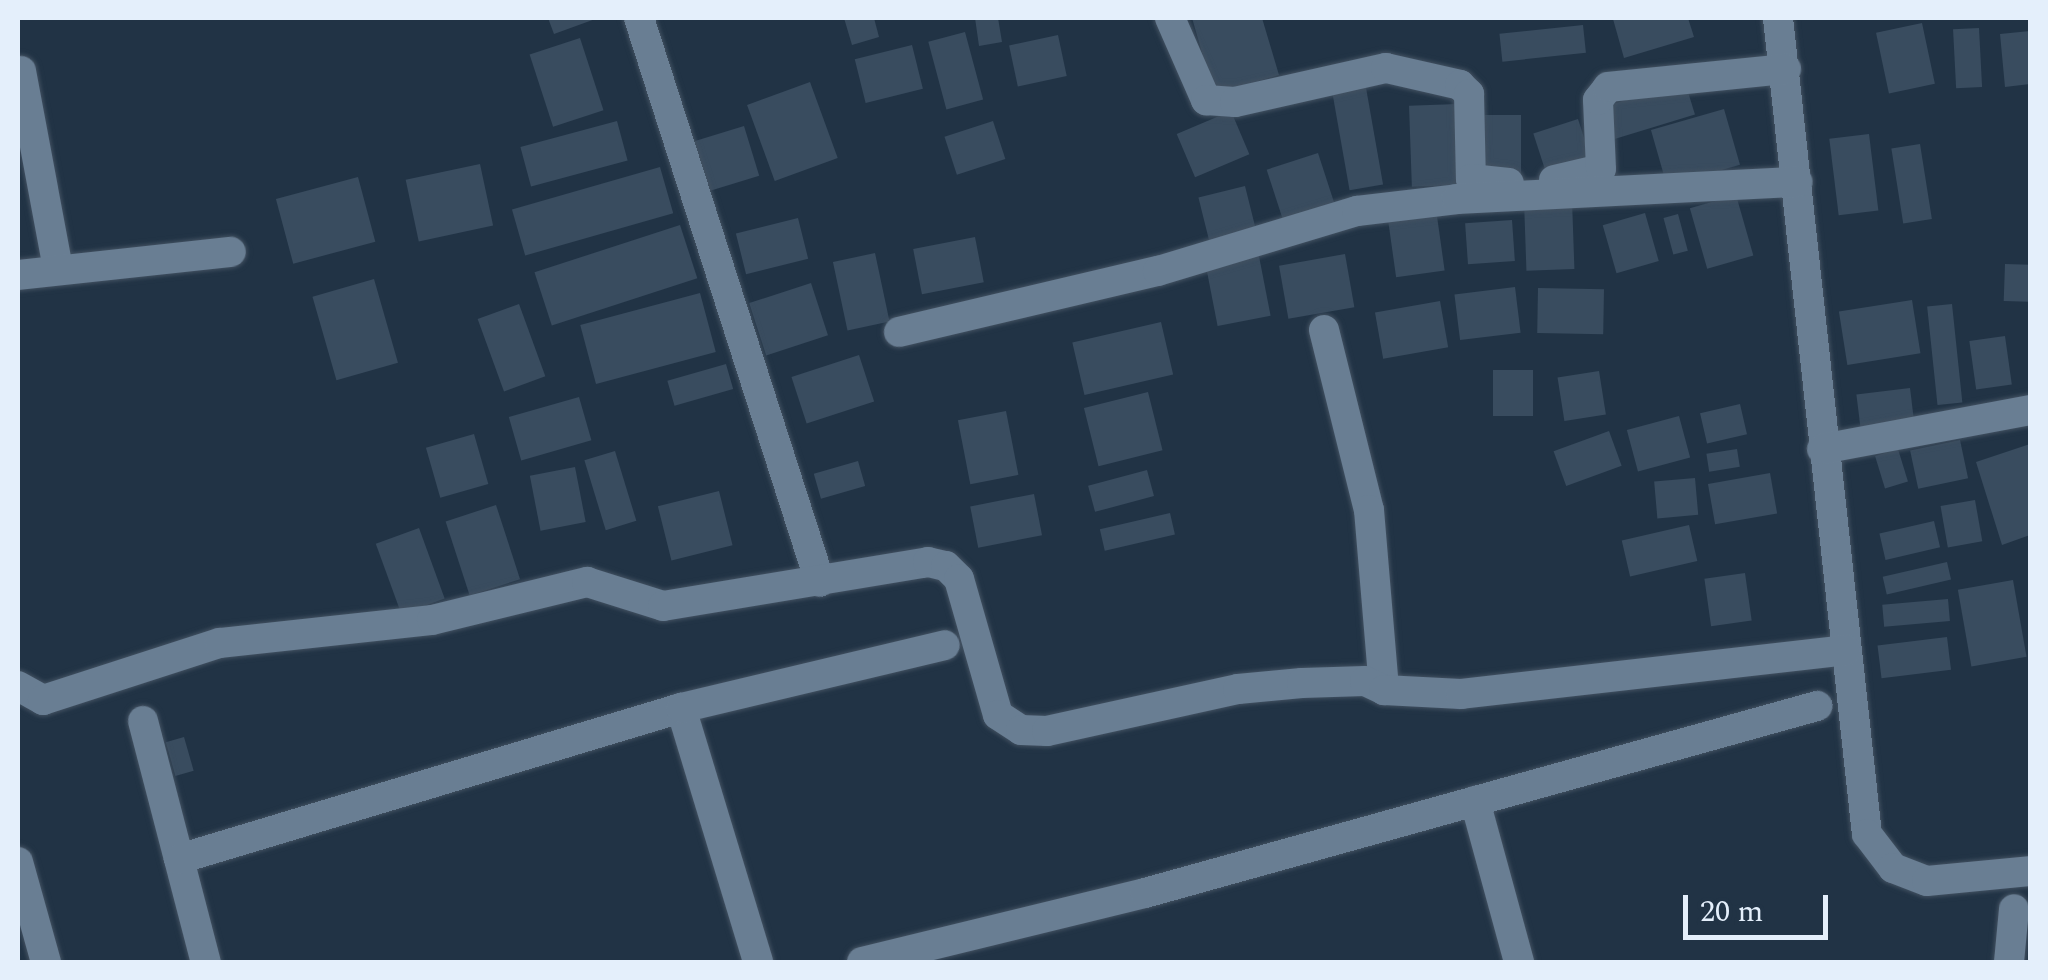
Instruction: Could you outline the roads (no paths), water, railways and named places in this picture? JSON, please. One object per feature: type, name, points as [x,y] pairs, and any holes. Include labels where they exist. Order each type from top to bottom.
[{"type":"street","points":[[639,18],[820,582]]},
{"type":"street","points":[[1170,18],[1206,100],[1235,102],[1386,68],[1460,85],[1470,94],[1472,180],[1488,184],[1544,183],[1601,169],[1598,100],[1608,87],[1786,69]]},
{"type":"street","points":[[1778,18],[1867,834],[1893,868],[1927,881],[2030,871]]},
{"type":"street","points":[[21,71],[58,268]]},
{"type":"street","points":[[900,332],[1158,271],[1357,212],[1457,198],[1798,182]]},
{"type":"street","points":[[18,275],[231,252]]},
{"type":"street","points":[[1324,330],[1369,510],[1384,690]]},
{"type":"street","points":[[1822,449],[2030,410]]},
{"type":"street","points":[[18,686],[44,700],[220,643],[432,620],[587,582],[663,606],[928,562],[946,566],[958,579],[998,715],[1021,730],[1047,731],[1238,690],[1364,681],[1384,690],[1517,690],[1845,650]]},
{"type":"street","points":[[179,859],[681,708],[945,646]]},
{"type":"street","points":[[862,962],[1145,893],[1817,706]]},
{"type":"street","points":[[681,708],[758,962]]},
{"type":"street","points":[[143,721],[206,962]]},
{"type":"street","points":[[1475,801],[1518,962]]},
{"type":"street","points":[[18,862],[22,894],[46,962]]},
{"type":"street","points":[[2009,962],[2014,909]]}]
